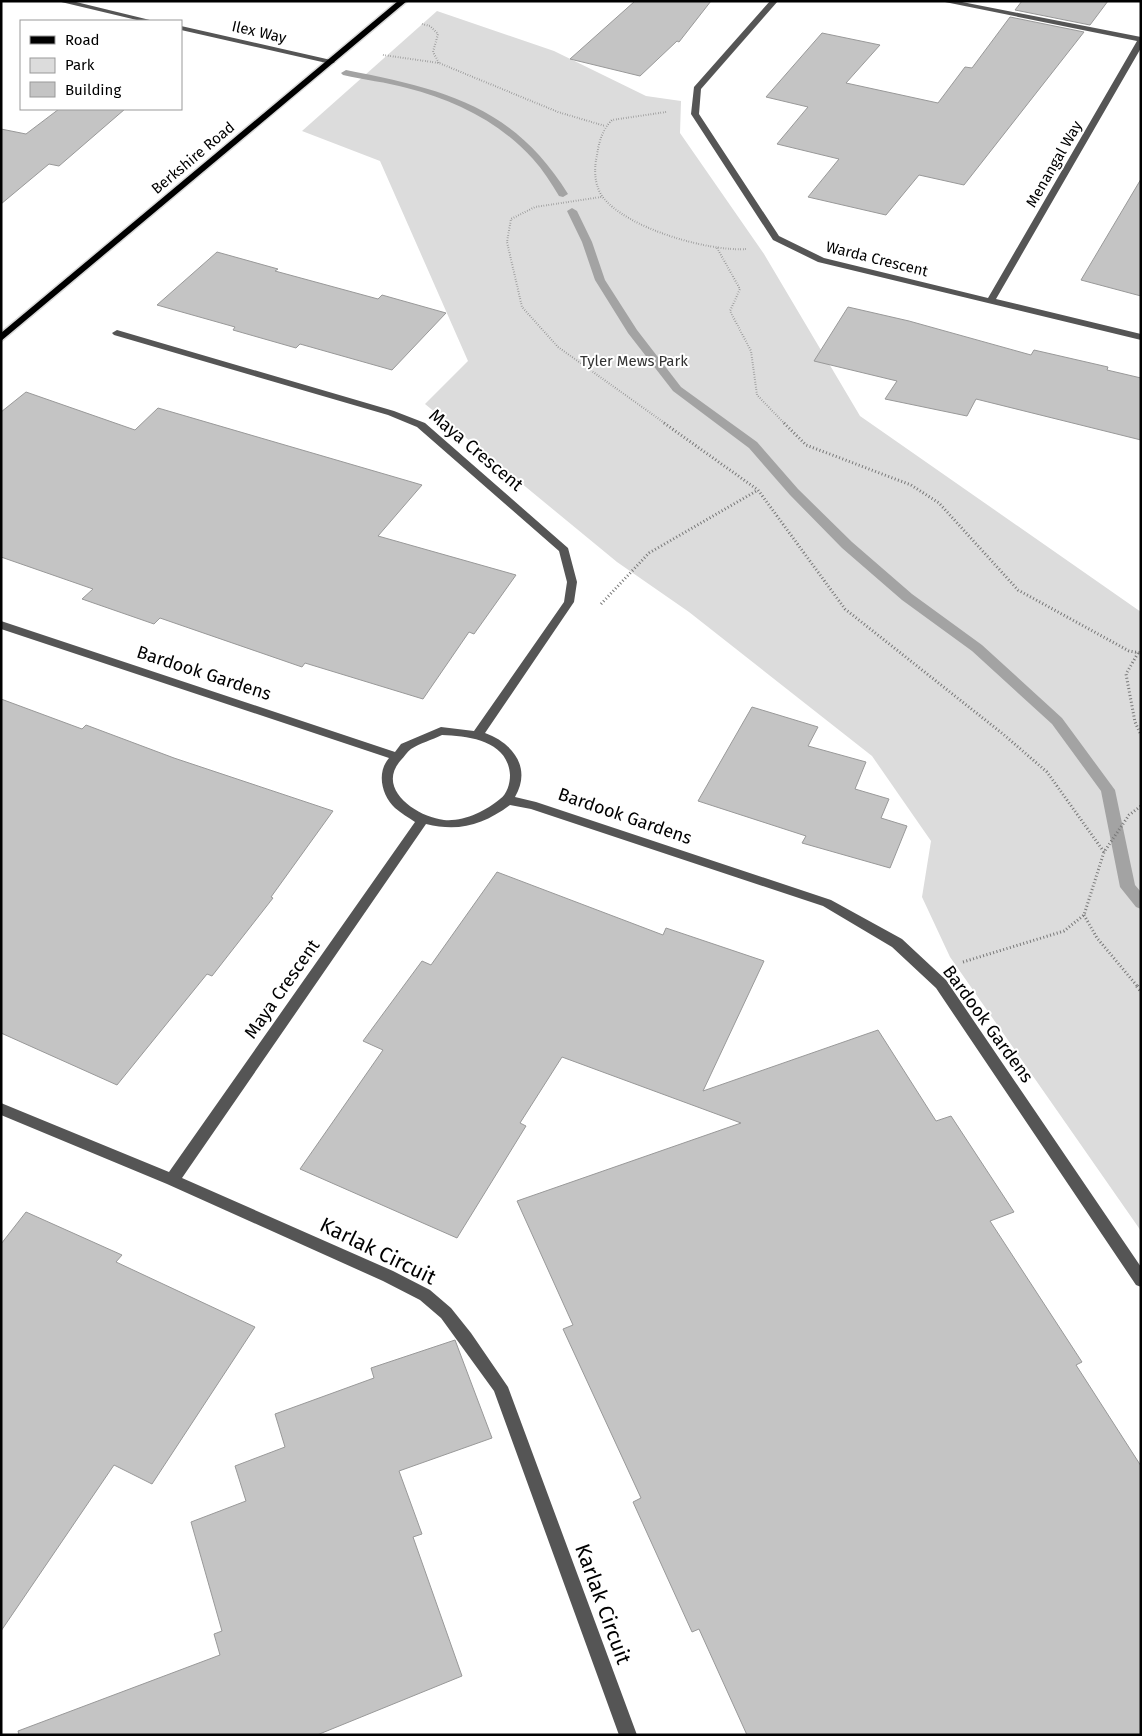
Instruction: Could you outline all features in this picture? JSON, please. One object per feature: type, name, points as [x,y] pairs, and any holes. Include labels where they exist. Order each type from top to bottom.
[{"type":"main road","name":"Berkshire Road","points":[[1,338],[403,1]]},
{"type":"street","points":[[61,1],[146,20]]},
{"type":"street","points":[[774,1],[696,89],[695,114],[776,238]]},
{"type":"street","points":[[944,1],[1141,40]]},
{"type":"street","name":"Ilex Way","points":[[182,28],[331,62]]},
{"type":"street","name":"Menangal Way","points":[[991,301],[1141,40]]},
{"type":"street","name":"Warda Crescent","points":[[776,238],[821,260],[1141,337]]},
{"type":"street","name":"Maya Crescent","points":[[117,333],[391,413],[422,425],[564,550],[572,582],[570,602],[478,734]]},
{"type":"street","name":"Bardook Gardens","points":[[1,625],[395,756]]},
{"type":"street","points":[[441,731],[460,731],[478,734],[496,742],[509,754],[516,769],[516,785],[508,800],[495,811],[479,819],[461,823],[441,824],[423,820],[405,812],[393,800],[387,785],[387,770],[395,756],[406,744],[422,736],[441,731]]},
{"type":"street","name":"Bardook Gardens","points":[[508,800],[532,804],[827,903],[898,943],[942,984],[1141,1280]]},
{"type":"street","name":"Maya Crescent","points":[[172,1180],[423,820]]},
{"type":"street","name":"Karlak Circuit","points":[[1,1109],[172,1180],[388,1276],[425,1295],[446,1313],[500,1387],[628,1735]]},
{"type":"path","points":[[419,24],[430,26],[438,34],[433,52],[439,63]]},
{"type":"path","points":[[349,47],[368,53],[439,63],[541,105],[605,126]]},
{"type":"path","points":[[696,107],[612,120],[605,126],[599,143],[594,172],[602,196],[619,213],[679,240],[716,248],[741,250],[776,238]]},
{"type":"path","points":[[602,196],[536,207],[511,219],[507,242],[522,306],[558,347],[758,490],[845,609],[1003,734],[1047,772],[1104,852]]},
{"type":"path","points":[[716,248],[740,289],[730,311],[751,350],[757,395],[806,445],[911,484],[939,503],[1018,590],[1098,636],[1129,652],[1139,653],[1126,674],[1135,722],[1141,735]]},
{"type":"path","points":[[560,616],[591,614],[649,553],[758,490]]},
{"type":"path","points":[[929,972],[1064,930],[1084,915],[1104,852],[1129,815],[1141,806]]},
{"type":"path","points":[[1084,915],[1097,938],[1141,991]]},
{"type":"green space","name":"Tyler Mews Park","points":[[437,11],[554,51],[646,96],[681,101],[680,133],[764,254],[860,416],[1141,612],[1141,1231],[950,957],[922,897],[931,841],[872,756],[689,612],[617,562],[425,404],[468,361],[380,161],[302,131]]},
{"type":"building","points":[[635,1],[711,1],[679,42],[677,41],[640,76],[570,59]]},
{"type":"building","points":[[1022,1],[1108,1],[1090,25],[1015,10]]},
{"type":"building","points":[[1010,17],[1084,32],[964,185],[919,175],[886,215],[808,197],[839,159],[777,144],[808,107],[766,97],[822,33],[880,45],[846,83],[938,103],[965,67],[972,68]]},
{"type":"building","points":[[58,110],[124,110],[59,166],[49,164],[1,204],[1,129],[26,134]]},
{"type":"building","points":[[1141,179],[1141,296],[1081,280]]},
{"type":"building","points":[[217,252],[278,269],[275,271],[378,299],[382,295],[446,313],[392,370],[300,344],[296,348],[233,330],[235,327],[157,305]]},
{"type":"building","points":[[848,307],[909,321],[1031,355],[1034,350],[1108,367],[1107,370],[1141,378],[1141,440],[976,399],[967,416],[885,399],[897,381],[814,361]]},
{"type":"building","points":[[26,392],[135,430],[158,408],[422,485],[378,536],[516,575],[474,634],[469,632],[423,699],[305,663],[302,667],[160,618],[154,624],[82,599],[93,589],[1,557],[1,412]]},
{"type":"building","points":[[1,699],[82,729],[86,725],[174,758],[333,811],[271,897],[273,898],[212,976],[207,974],[117,1085],[1,1033]]},
{"type":"building","points":[[752,707],[818,727],[808,746],[866,762],[855,789],[889,799],[881,818],[907,826],[890,868],[802,843],[806,836],[698,801]]},
{"type":"building","points":[[497,872],[663,935],[666,928],[764,961],[703,1091],[878,1030],[936,1121],[951,1116],[1014,1212],[990,1221],[1082,1362],[1076,1365],[1141,1466],[1141,1735],[747,1735],[699,1629],[692,1632],[633,1502],[641,1498],[563,1329],[573,1325],[517,1201],[741,1123],[562,1057],[520,1123],[526,1126],[457,1238],[300,1169],[383,1050],[363,1041],[422,961],[431,965]]},
{"type":"building","points":[[26,1212],[122,1255],[116,1262],[255,1327],[152,1484],[114,1465],[1,1631],[1,1244]]},
{"type":"building","points":[[455,1340],[492,1438],[399,1471],[422,1534],[413,1537],[462,1676],[317,1735],[19,1735],[18,1731],[220,1655],[214,1634],[222,1631],[191,1522],[246,1501],[235,1466],[285,1447],[275,1414],[374,1378],[371,1368]]},
{"type":"waterway","points":[[346,73],[418,88],[440,95],[482,114],[502,126],[536,156],[551,174],[563,194]]},
{"type":"waterway","points":[[572,211],[587,242],[600,280],[632,331],[677,389],[753,445],[794,492],[847,545],[907,597],[977,648],[1057,721],[1108,790],[1128,887],[1141,903]]}]
